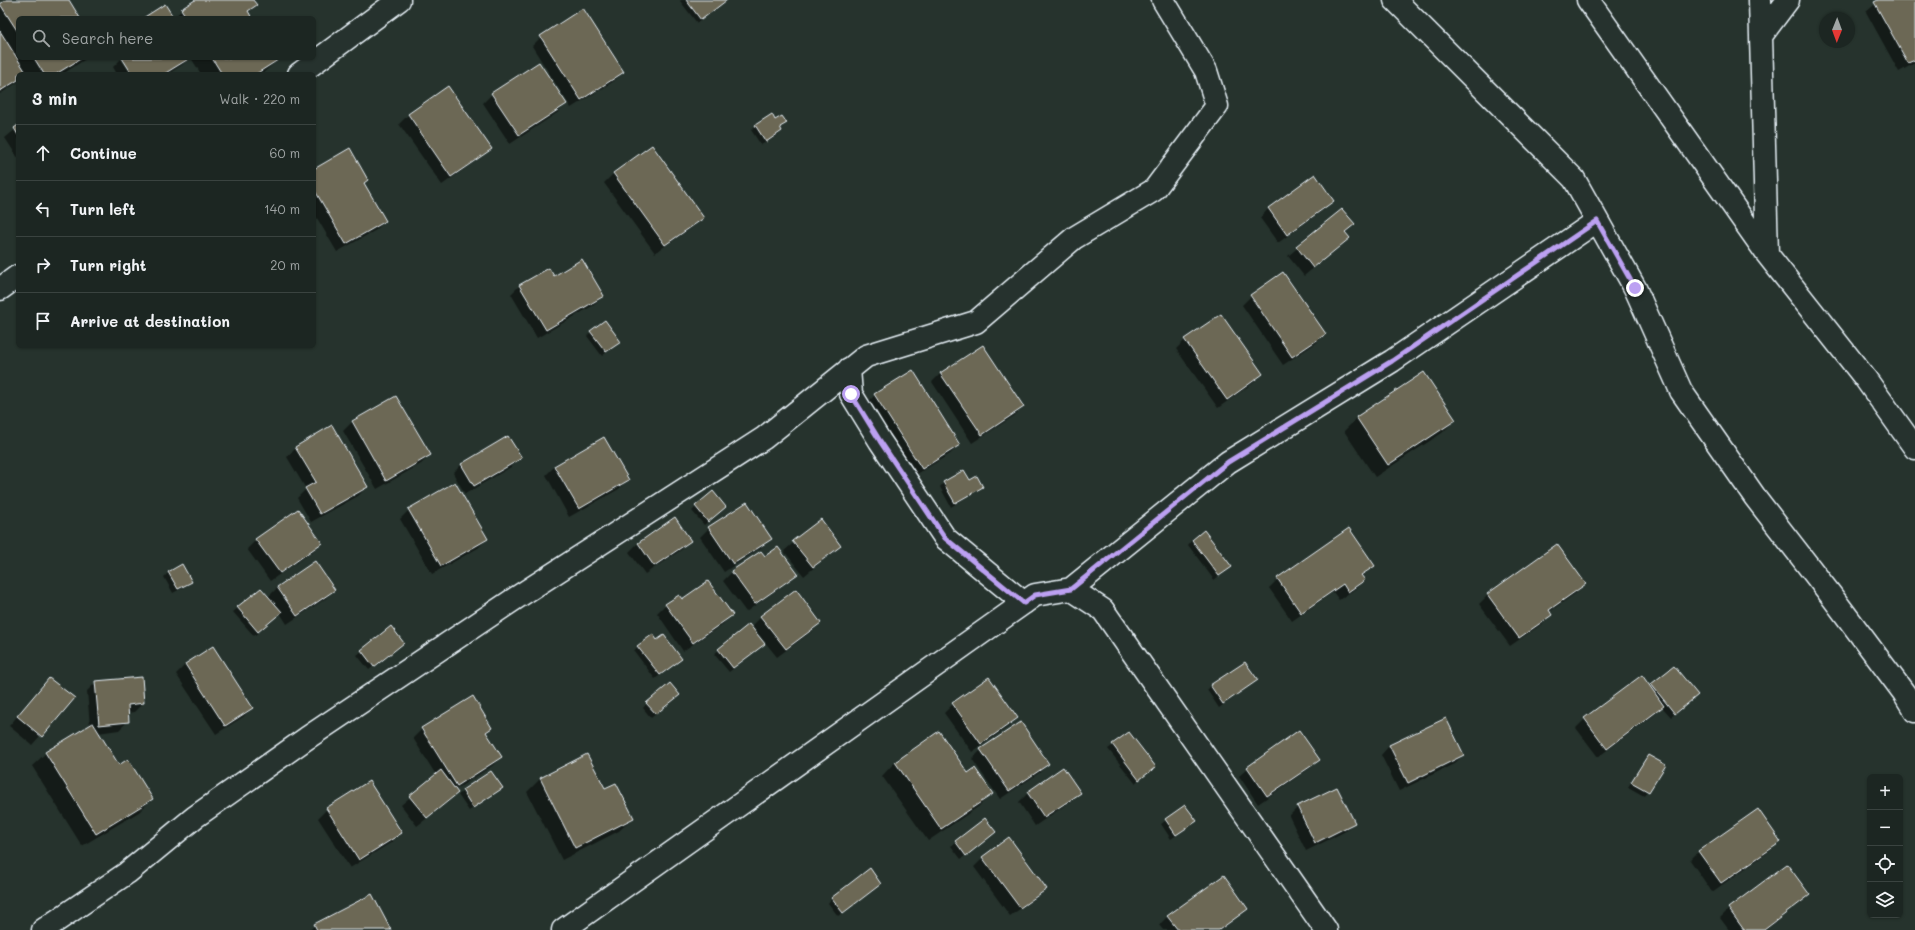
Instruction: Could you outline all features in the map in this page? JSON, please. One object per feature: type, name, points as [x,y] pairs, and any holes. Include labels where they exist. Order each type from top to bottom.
[{"type":"street","points":[[302,72],[399,0]]},
{"type":"street","points":[[43,930],[127,873],[195,817],[307,738],[516,598],[764,438],[866,356],[976,322],[1074,238],[1154,190],[1217,106],[1206,71],[1163,0]]},
{"type":"street","points":[[1395,0],[1574,179],[1635,288],[1681,391],[1755,497],[1830,594],[1904,693],[1915,711]]},
{"type":"street","points":[[1588,0],[1767,254],[1865,378],[1915,448]]},
{"type":"street","points":[[1760,0],[1767,254]]},
{"type":"street","points":[[1761,36],[1788,0]]},
{"type":"street","points":[[563,930],[1035,595],[1071,589],[1228,462],[1392,361],[1597,221]]},
{"type":"street","points":[[0,288],[16,277]]},
{"type":"street","points":[[849,370],[851,394],[880,441],[945,538],[1024,603]]},
{"type":"street","points":[[1071,589],[1103,610],[1326,930]]},
{"type":"building","points":[[6,0],[69,0],[79,16],[16,16],[16,29],[0,4]]},
{"type":"building","points":[[195,0],[253,0],[257,5],[248,11],[251,16],[186,16],[181,9]]},
{"type":"building","points":[[686,0],[727,0],[701,20]]},
{"type":"building","points":[[1878,0],[1915,0],[1915,60],[1908,63],[1874,2]]},
{"type":"building","points":[[165,4],[173,16],[146,16]]},
{"type":"building","points":[[583,8],[624,72],[581,100],[540,36]]},
{"type":"building","points":[[0,31],[16,56],[16,60],[18,60],[26,72],[16,72],[16,81],[0,91]]},
{"type":"building","points":[[35,60],[79,60],[59,72],[43,72]]},
{"type":"building","points":[[123,60],[187,60],[167,72],[131,72]]},
{"type":"building","points":[[213,60],[278,60],[259,72],[221,72]]},
{"type":"building","points":[[539,62],[567,104],[519,135],[491,93]]},
{"type":"building","points":[[448,86],[492,149],[451,177],[408,114]]},
{"type":"building","points":[[772,114],[775,120],[782,116],[787,123],[780,127],[782,131],[766,142],[755,125]]},
{"type":"building","points":[[652,145],[704,218],[665,245],[613,173]]},
{"type":"building","points":[[350,148],[368,180],[364,183],[386,221],[346,244],[316,192],[316,168]]},
{"type":"building","points":[[1315,174],[1334,201],[1287,235],[1268,208]]},
{"type":"building","points":[[1342,209],[1355,224],[1345,232],[1350,238],[1313,268],[1296,246]]},
{"type":"building","points":[[582,259],[604,296],[546,330],[519,285],[549,268],[554,276]]},
{"type":"building","points":[[1283,272],[1326,334],[1292,357],[1250,295]]},
{"type":"building","points":[[1221,314],[1263,374],[1227,400],[1184,339]]},
{"type":"building","points":[[605,320],[621,342],[606,352],[590,331]]},
{"type":"building","points":[[983,345],[1024,407],[982,435],[940,373]]},
{"type":"building","points":[[913,370],[960,445],[922,469],[874,394]]},
{"type":"building","points":[[1424,372],[1456,420],[1388,465],[1356,417]]},
{"type":"building","points":[[396,396],[431,455],[386,481],[352,421]]},
{"type":"building","points":[[332,425],[368,487],[320,514],[305,488],[316,482],[295,447]]},
{"type":"building","points":[[508,436],[522,458],[474,486],[461,464]]},
{"type":"building","points":[[604,437],[629,480],[579,509],[554,466]]},
{"type":"building","points":[[964,470],[970,480],[977,476],[983,487],[955,503],[943,482]]},
{"type":"building","points":[[455,482],[488,539],[441,566],[408,509]]},
{"type":"building","points":[[713,491],[726,507],[708,522],[695,506]]},
{"type":"building","points":[[747,502],[772,539],[733,564],[708,527]]},
{"type":"building","points":[[298,509],[322,543],[280,573],[255,539]]},
{"type":"building","points":[[675,517],[691,541],[654,566],[638,543]]},
{"type":"building","points":[[821,519],[841,546],[813,567],[792,541]]},
{"type":"building","points":[[1349,528],[1375,566],[1361,575],[1365,580],[1348,592],[1343,584],[1301,613],[1277,578]]},
{"type":"building","points":[[1204,530],[1232,567],[1219,576],[1192,540]]},
{"type":"building","points":[[1557,544],[1586,584],[1549,610],[1552,615],[1519,638],[1487,594]]},
{"type":"building","points":[[778,547],[798,574],[755,604],[731,571],[761,551],[765,556]]},
{"type":"building","points":[[315,561],[335,590],[297,616],[277,587]]},
{"type":"building","points":[[182,564],[192,582],[178,589],[168,572]]},
{"type":"building","points":[[708,581],[733,615],[693,643],[665,604],[679,595],[682,599]]},
{"type":"building","points":[[261,588],[282,612],[258,632],[237,607]]},
{"type":"building","points":[[796,589],[821,623],[786,649],[760,616]]},
{"type":"building","points":[[749,624],[765,644],[733,668],[718,649]]},
{"type":"building","points":[[391,626],[404,643],[374,667],[361,650]]},
{"type":"building","points":[[653,634],[657,640],[664,635],[682,659],[660,675],[637,646]]},
{"type":"building","points":[[213,646],[253,708],[225,726],[185,664]]},
{"type":"building","points":[[1245,662],[1258,680],[1223,704],[1210,685]]},
{"type":"building","points":[[1674,666],[1698,695],[1675,714],[1651,684]]},
{"type":"building","points":[[1642,675],[1664,706],[1607,749],[1584,718]]},
{"type":"building","points":[[142,677],[144,703],[128,705],[129,722],[99,725],[95,681]]},
{"type":"building","points":[[989,677],[1018,718],[981,744],[952,703]]},
{"type":"building","points":[[49,678],[75,698],[42,737],[17,716]]},
{"type":"building","points":[[670,683],[680,695],[656,714],[646,703]]},
{"type":"building","points":[[473,696],[492,728],[486,732],[502,757],[457,786],[421,728]]},
{"type":"building","points":[[1446,718],[1464,755],[1408,783],[1389,745]]},
{"type":"building","points":[[1021,722],[1049,764],[1009,791],[980,749]]},
{"type":"building","points":[[93,723],[119,765],[128,759],[153,799],[96,834],[45,752]]},
{"type":"building","points":[[1299,730],[1320,760],[1267,796],[1247,767]]},
{"type":"building","points":[[939,731],[968,773],[975,768],[993,794],[941,829],[895,762]]},
{"type":"building","points":[[1129,732],[1156,767],[1139,780],[1112,744]]},
{"type":"building","points":[[587,754],[605,788],[616,783],[634,818],[575,848],[540,778]]},
{"type":"building","points":[[1648,755],[1666,765],[1649,792],[1631,782]]},
{"type":"building","points":[[1063,767],[1081,793],[1044,817],[1027,792]]},
{"type":"building","points":[[441,770],[458,793],[427,818],[409,796]]},
{"type":"building","points":[[491,771],[503,788],[473,808],[462,790]]},
{"type":"building","points":[[369,781],[402,833],[359,860],[326,808]]},
{"type":"building","points":[[1337,787],[1355,823],[1315,843],[1297,806]]},
{"type":"building","points":[[1185,805],[1197,821],[1176,835],[1165,819]]},
{"type":"building","points":[[1758,809],[1781,842],[1721,883],[1698,851]]},
{"type":"building","points":[[985,818],[996,832],[966,856],[955,841]]},
{"type":"building","points":[[1009,837],[1047,889],[1020,908],[982,857]]},
{"type":"building","points":[[1787,864],[1810,895],[1764,930],[1744,930],[1728,908]]},
{"type":"building","points":[[870,868],[881,884],[843,913],[831,898]]},
{"type":"building","points":[[1224,875],[1248,909],[1219,930],[1178,930],[1167,916]]},
{"type":"building","points":[[372,894],[391,930],[317,930],[314,924]]},
{"type":"route","points":[[851,394],[880,441],[945,538],[1024,603],[1035,595],[1071,589],[1228,462],[1392,361],[1597,221],[1635,288]]}]
